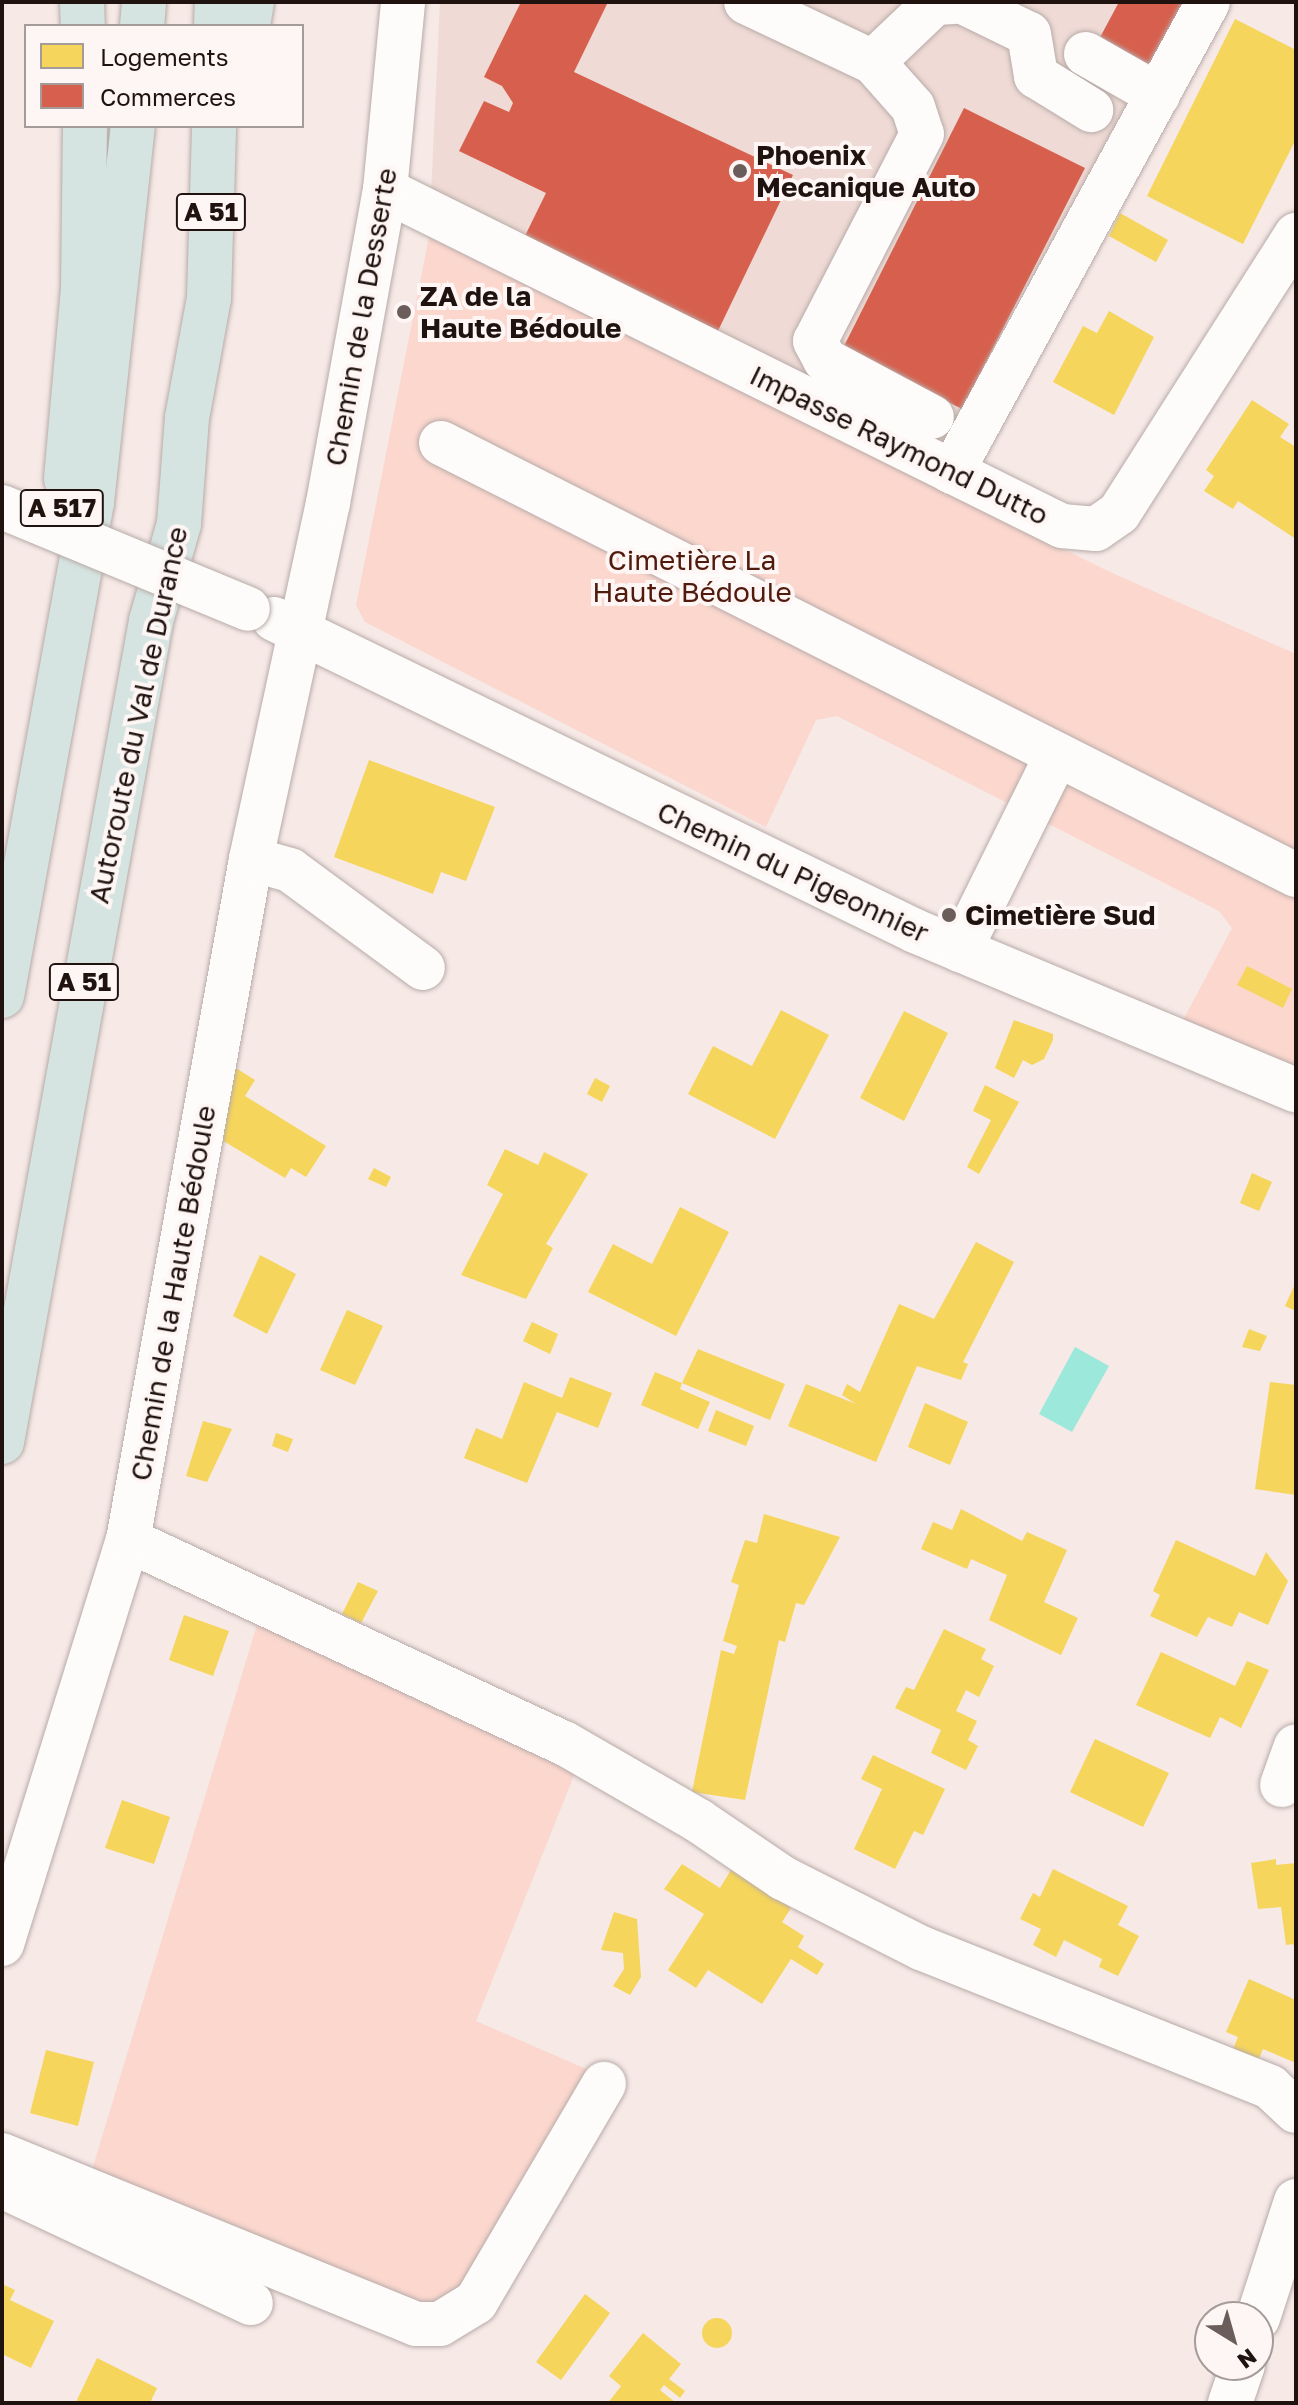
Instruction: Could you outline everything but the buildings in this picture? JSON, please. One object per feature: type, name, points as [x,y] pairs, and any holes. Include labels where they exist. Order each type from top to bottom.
[{"type":"highway","points":[[82,2],[83,24]]},
{"type":"highway","points":[[142,24],[144,2]]},
{"type":"highway","points":[[216,24],[217,2]]},
{"type":"highway","points":[[248,24],[252,2]]},
{"type":"highway","name":"A 517","points":[[2,886],[65,489],[83,288],[85,128]]},
{"type":"highway","name":"A 51","points":[[2,996],[92,502],[133,128]]},
{"type":"highway","name":"Autoroute du Val de Durance","points":[[2,1442],[151,621],[179,524],[187,418],[209,298],[214,128]]},
{"type":"highway","points":[[209,298],[234,128]]},
{"type":"street","name":"Chemin de la Desserte","points":[[300,630],[385,190],[403,2]]},
{"type":"street","points":[[746,2],[873,62],[913,107],[922,134],[815,341],[825,360],[932,417]]},
{"type":"street","points":[[873,62],[935,3],[954,2]]},
{"type":"street","points":[[963,2],[1029,34],[1036,76],[1091,110]]},
{"type":"street","points":[[952,472],[1208,2]]},
{"type":"street","points":[[1086,54],[1158,95]]},
{"type":"street","name":"Impasse Raymond Dutto","points":[[385,190],[1062,526],[1096,529],[1119,513],[1296,235]]},
{"type":"street","points":[[441,443],[1296,875]]},
{"type":"street","name":"Chemin du Pigeonnier","points":[[2,507],[300,630],[658,809],[960,950],[1296,1090]]},
{"type":"street","name":"Chemin de la Haute Bédoule","points":[[2,1944],[128,1540],[251,859],[300,630]]},
{"type":"street","points":[[960,950],[1057,755]]},
{"type":"street","points":[[251,859],[290,870],[423,968]]},
{"type":"street","points":[[128,1540],[564,1743],[699,1821],[783,1878],[921,1948],[1270,2087],[1296,2111]]},
{"type":"street","points":[[2,2155],[416,2324],[440,2324],[476,2302],[604,2084]]},
{"type":"street","points":[[2,2186],[251,2303]]},
{"type":"street","points":[[1264,2301],[1296,2201]]},
{"type":"street","points":[[1230,2403],[1238,2381]]},
{"type":"shaded area","points":[[440,2],[1216,2],[963,497],[429,237]]},
{"type":"green space","name":"Cimetière La Haute Bédoule","points":[[429,237],[1110,572],[1296,654],[1296,1066],[1181,1024],[1232,928],[1219,911],[837,716],[816,720],[766,827],[365,622],[356,605]]},
{"type":"green space","points":[[259,1618],[577,1768],[476,2021],[593,2072],[451,2302],[426,2305],[92,2170]]},
{"type":"water","points":[[1075,1347],[1109,1366],[1072,1432],[1039,1414]]},
{"type":"place","name":"Phoenix Mecanique Auto","points":[[740,171]]},
{"type":"place","name":"ZA de la Haute Bédoule","points":[[404,312]]},
{"type":"place","name":"Cimetière Sud","points":[[949,915]]}]
